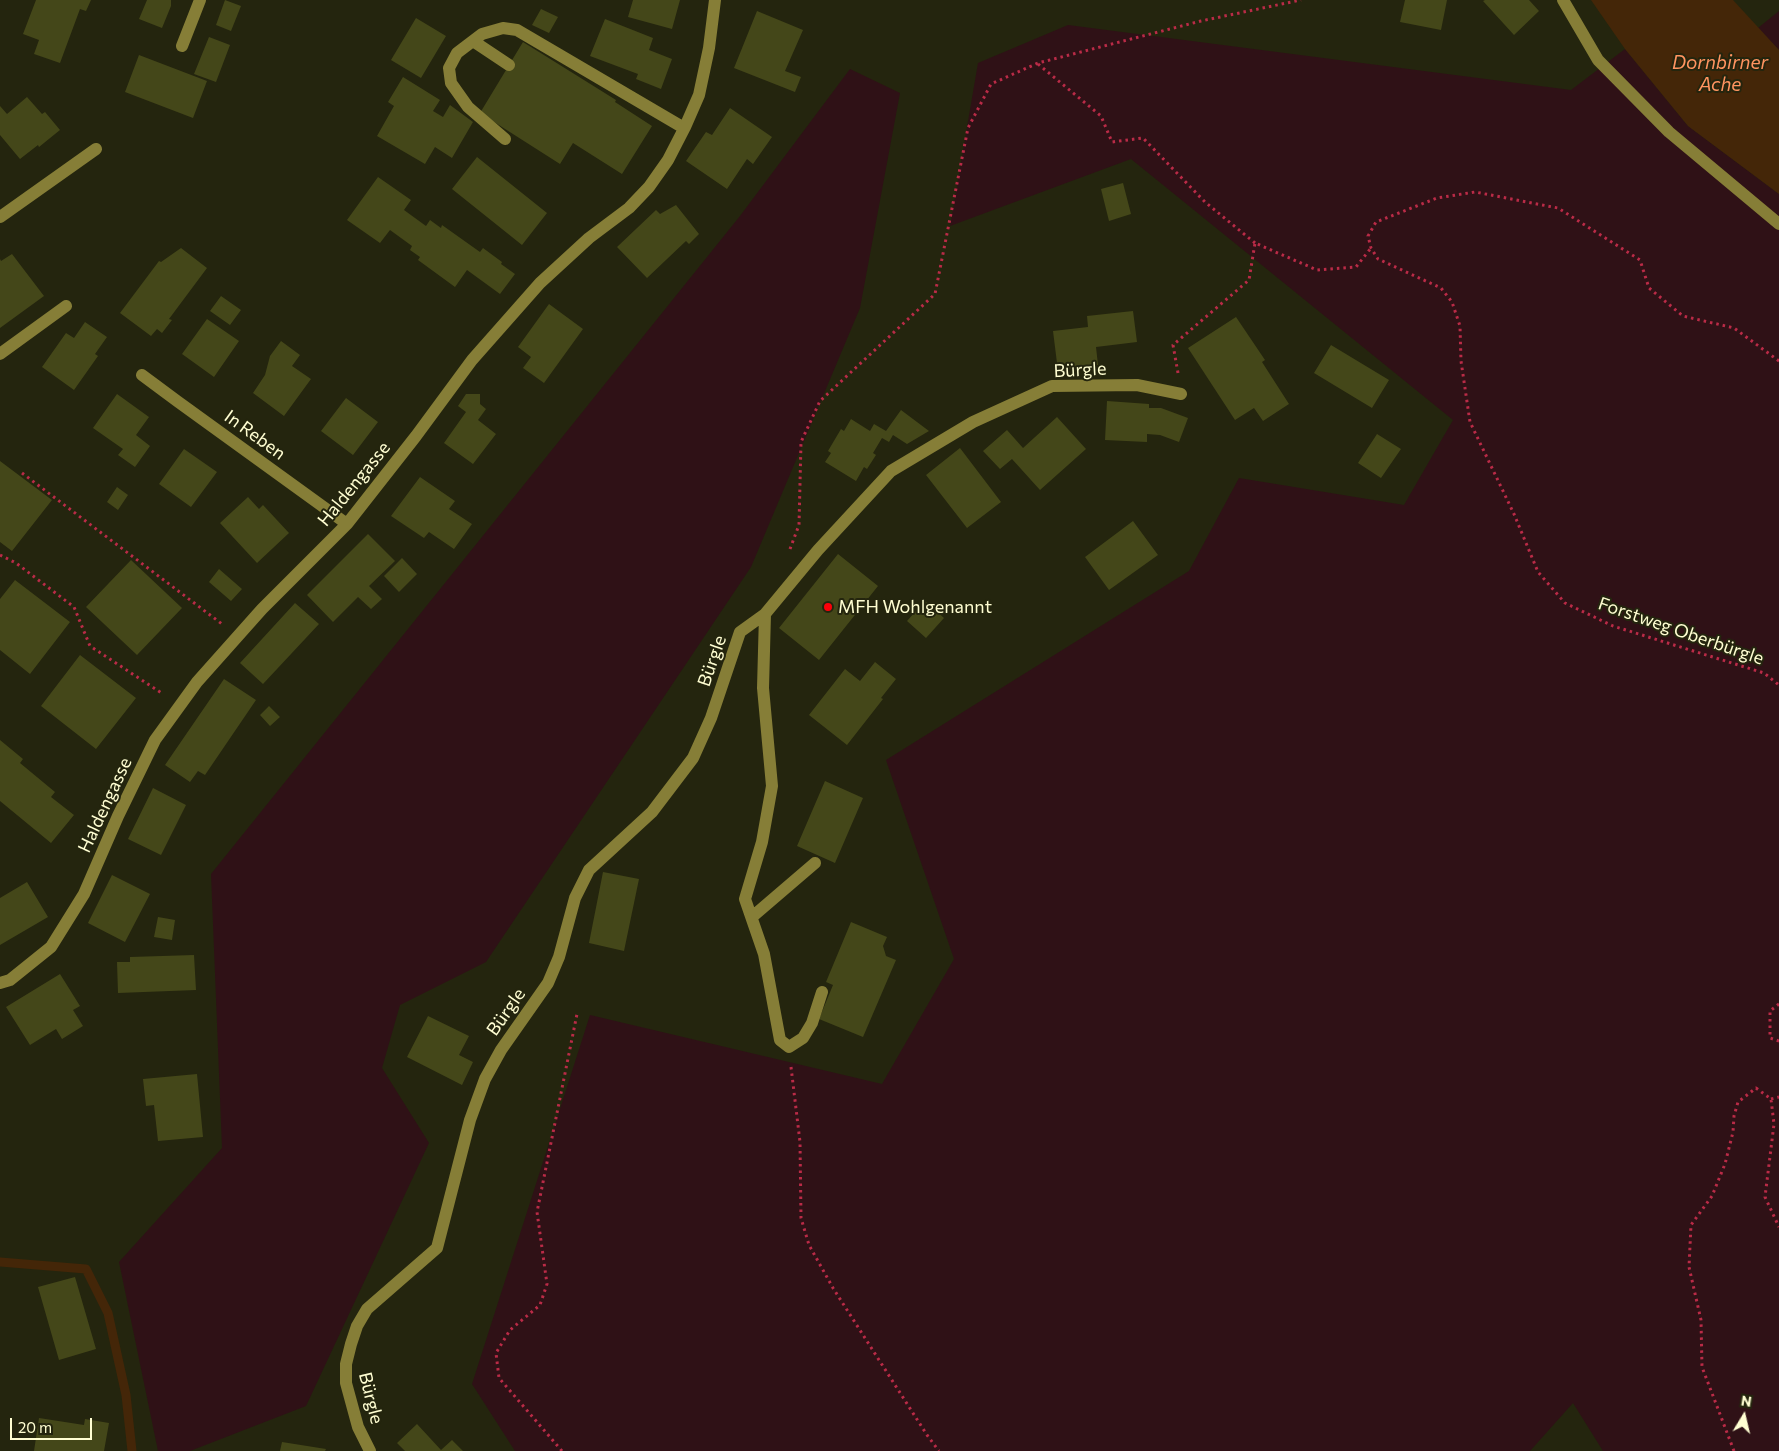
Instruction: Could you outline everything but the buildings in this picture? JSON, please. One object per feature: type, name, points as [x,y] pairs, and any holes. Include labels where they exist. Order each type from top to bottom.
[{"type":"street","points":[[182,46],[200,0]]},
{"type":"street","name":"Haldengasse","points":[[0,983],[10,980],[51,947],[84,894],[118,816],[155,740],[197,682],[262,609],[347,524],[416,436],[472,360],[540,282],[589,238],[629,208],[649,187],[668,160],[699,95],[709,48],[715,0]]},
{"type":"street","points":[[1563,0],[1598,60],[1669,132],[1779,224]]},
{"type":"street","points":[[505,139],[468,107],[451,84],[449,68],[457,53],[482,34],[503,28],[517,30],[684,128]]},
{"type":"street","points":[[473,41],[509,65]]},
{"type":"street","points":[[0,217],[96,149]]},
{"type":"street","points":[[0,354],[66,306]]},
{"type":"street","name":"In Reben","points":[[142,374],[347,524]]},
{"type":"street","name":"Bürgle","points":[[370,1451],[358,1427],[346,1383],[346,1364],[357,1326],[367,1309],[437,1248],[470,1120],[485,1079],[501,1050],[548,982],[559,957],[575,898],[589,870],[652,812],[693,758],[711,718],[740,632],[765,614],[818,550],[891,471],[973,422],[1052,386],[1137,385],[1182,394]]},
{"type":"street","points":[[765,614],[762,688],[772,786],[762,842],[745,899],[764,954],[780,1040],[789,1047],[803,1038],[812,1023],[822,992]]},
{"type":"street","points":[[752,917],[815,863]]},
{"type":"path","points":[[788,554],[799,525],[802,442],[820,401],[935,294],[968,128],[991,84],[1038,63],[1201,21],[1301,0]]},
{"type":"path","points":[[1038,63],[1101,116],[1112,142],[1143,138],[1205,202],[1255,243],[1317,270],[1356,267],[1371,248],[1368,236],[1376,222],[1437,198],[1475,192],[1558,208],[1640,260],[1649,288],[1683,316],[1734,328],[1779,361]]},
{"type":"path","points":[[1182,394],[1172,345],[1249,280],[1255,243]]},
{"type":"path","name":"Forstweg Oberbürgle","points":[[1371,248],[1378,259],[1441,288],[1452,302],[1460,326],[1461,361],[1470,422],[1514,514],[1538,572],[1565,602],[1613,626],[1764,674],[1779,686]]},
{"type":"path","points":[[22,473],[238,636]]},
{"type":"path","points":[[0,555],[16,563],[74,607],[90,646],[180,706]]},
{"type":"path","points":[[1779,1004],[1770,1011],[1770,1038],[1779,1041]]},
{"type":"path","points":[[562,1451],[499,1378],[496,1353],[510,1330],[540,1304],[548,1284],[536,1212],[578,1014]]},
{"type":"path","points":[[789,1047],[800,1142],[801,1218],[809,1245],[833,1288],[939,1451]]},
{"type":"path","points":[[1734,1451],[1702,1367],[1701,1320],[1689,1267],[1691,1225],[1712,1196],[1725,1164],[1738,1102],[1756,1088],[1771,1100],[1774,1124],[1765,1197],[1779,1227]]},
{"type":"path","points":[[1771,1100],[1779,1098]]},
{"type":"shaded area","points":[[1779,11],[1779,50],[1758,28]]},
{"type":"shaded area","points":[[1068,25],[1571,90],[1625,49],[1688,126],[1779,194],[1779,1451],[1603,1451],[1573,1403],[1530,1451],[515,1451],[472,1384],[590,1015],[882,1084],[954,959],[886,760],[1189,571],[1239,478],[1404,505],[1453,420],[1131,159],[950,226],[978,63]]},
{"type":"shaded area","points":[[850,69],[900,93],[860,308],[751,567],[486,962],[400,1005],[382,1068],[429,1143],[306,1406],[190,1451],[158,1451],[119,1262],[222,1148],[211,874],[740,216]]},
{"type":"water","name":"Dornbirner Ache","points":[[1591,0],[1733,0],[1779,50],[1779,194],[1688,126],[1625,49]]},
{"type":"waterway","points":[[0,1262],[86,1269],[108,1313],[126,1395],[132,1451]]},
{"type":"place","name":"MFH Wohlgenannt","points":[[828,607]]}]
